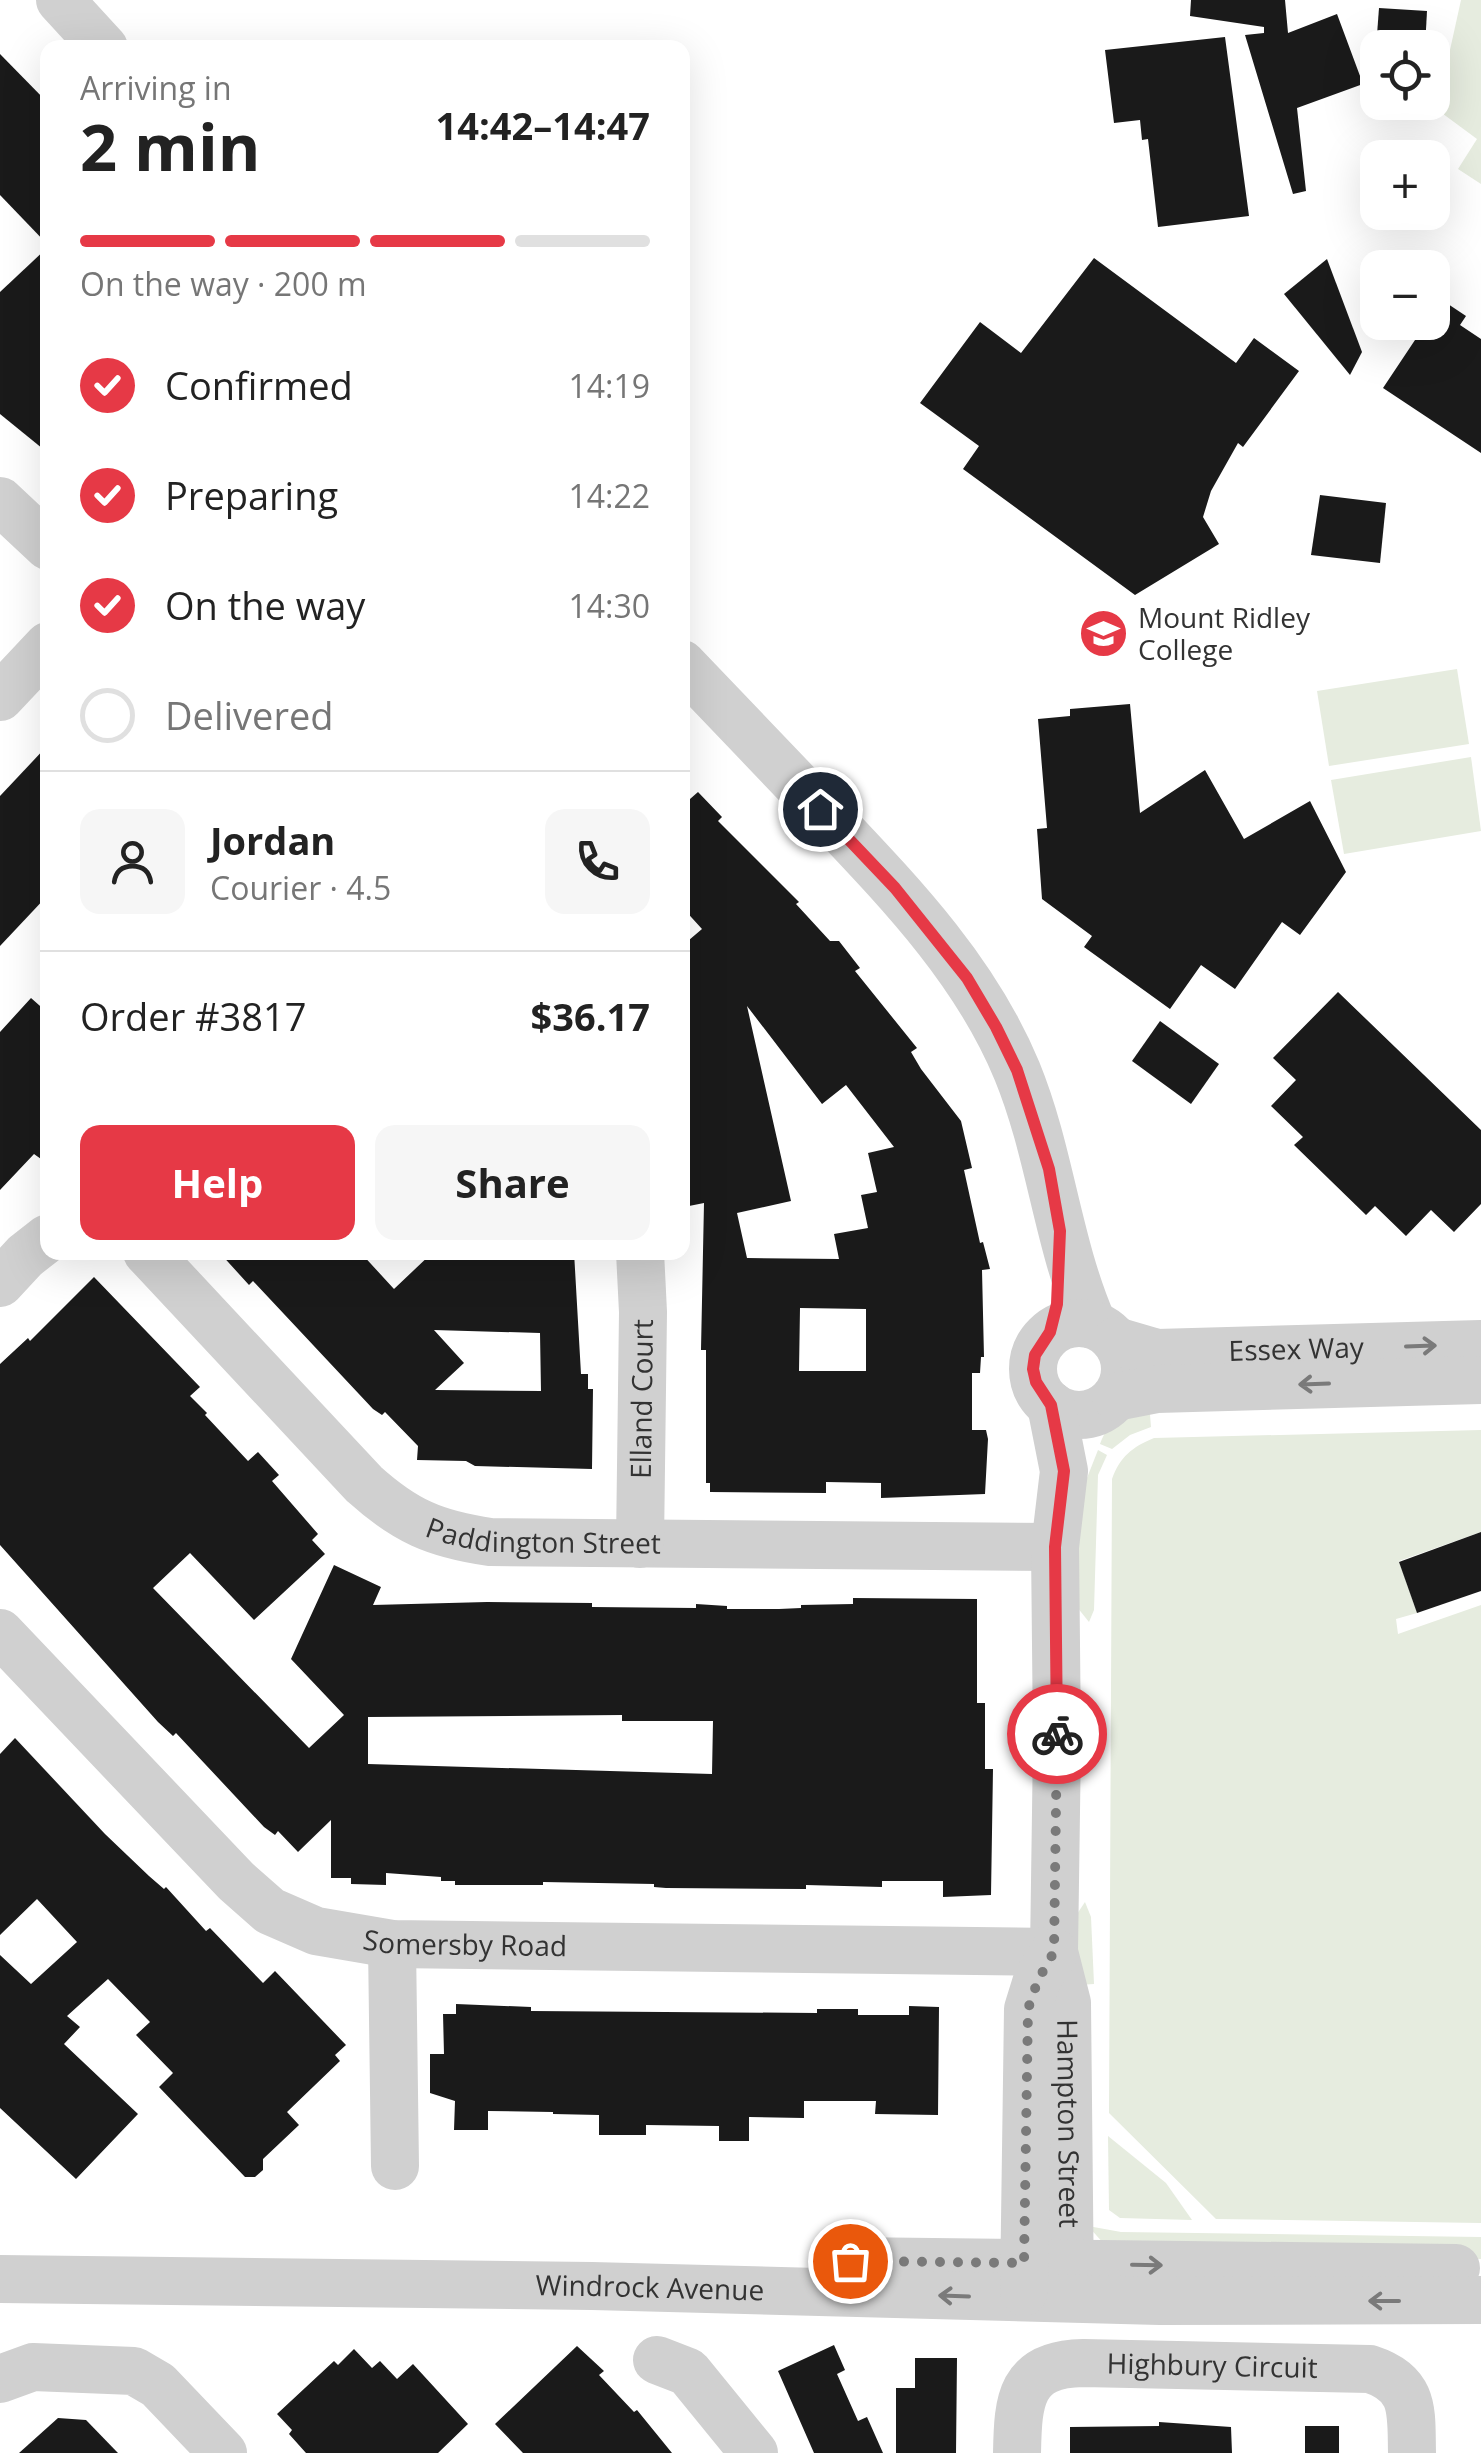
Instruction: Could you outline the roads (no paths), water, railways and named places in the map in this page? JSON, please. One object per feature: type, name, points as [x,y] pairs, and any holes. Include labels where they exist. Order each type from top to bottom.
[{"type":"street","points":[[60,0],[97,40]]},
{"type":"street","points":[[0,501],[40,538]]},
{"type":"street","points":[[0,697],[40,654]]},
{"type":"street","points":[[690,672],[895,888],[967,978],[996,1027],[1036,1121],[1086,1332],[1123,1354],[1125,1368],[1106,1404],[1073,1414],[1051,1405],[1036,1382],[1035,1355],[1086,1332]]},
{"type":"street","points":[[0,1283],[40,1244]]},
{"type":"street","name":"Paddington Street","points":[[154,1260],[364,1484],[427,1529],[490,1542],[1055,1547]]},
{"type":"street","name":"Elland Court","points":[[640,1260],[640,1544]]},
{"type":"street","name":"Essex Way","points":[[1086,1332],[1157,1352],[1481,1344]]},
{"type":"street","name":"Essex Way","points":[[1106,1404],[1157,1389],[1481,1380]]},
{"type":"street","name":"Hampton Street","points":[[1064,1471],[1106,1404]]},
{"type":"street","name":"Hampton Street","points":[[1047,2281],[1028,2009],[1054,1952],[1055,1547],[1064,1471],[1051,1405]]},
{"type":"street","name":"Somersby Road","points":[[0,1633],[236,1881],[270,1911],[316,1931],[392,1944],[1054,1952]]},
{"type":"street","points":[[392,1944],[396,2166]]},
{"type":"street","name":"Windrock Avenue","points":[[0,2250],[1047,2281],[1481,2300]]},
{"type":"street","name":"Windrock Avenue","points":[[0,2280],[592,2286],[1047,2281],[1481,2268]]},
{"type":"street","points":[[657,2360],[688,2372],[754,2453]]},
{"type":"street","name":"Highbury Circuit","points":[[1017,2453],[1018,2410],[1029,2384],[1051,2366],[1072,2363],[1370,2370],[1384,2374],[1404,2389],[1412,2419],[1412,2453]]},
{"type":"street","points":[[0,2379],[34,2368],[134,2371],[158,2384],[224,2453]]},
{"type":"place","name":"Mount Ridley College","points":[[1103,634]]}]
